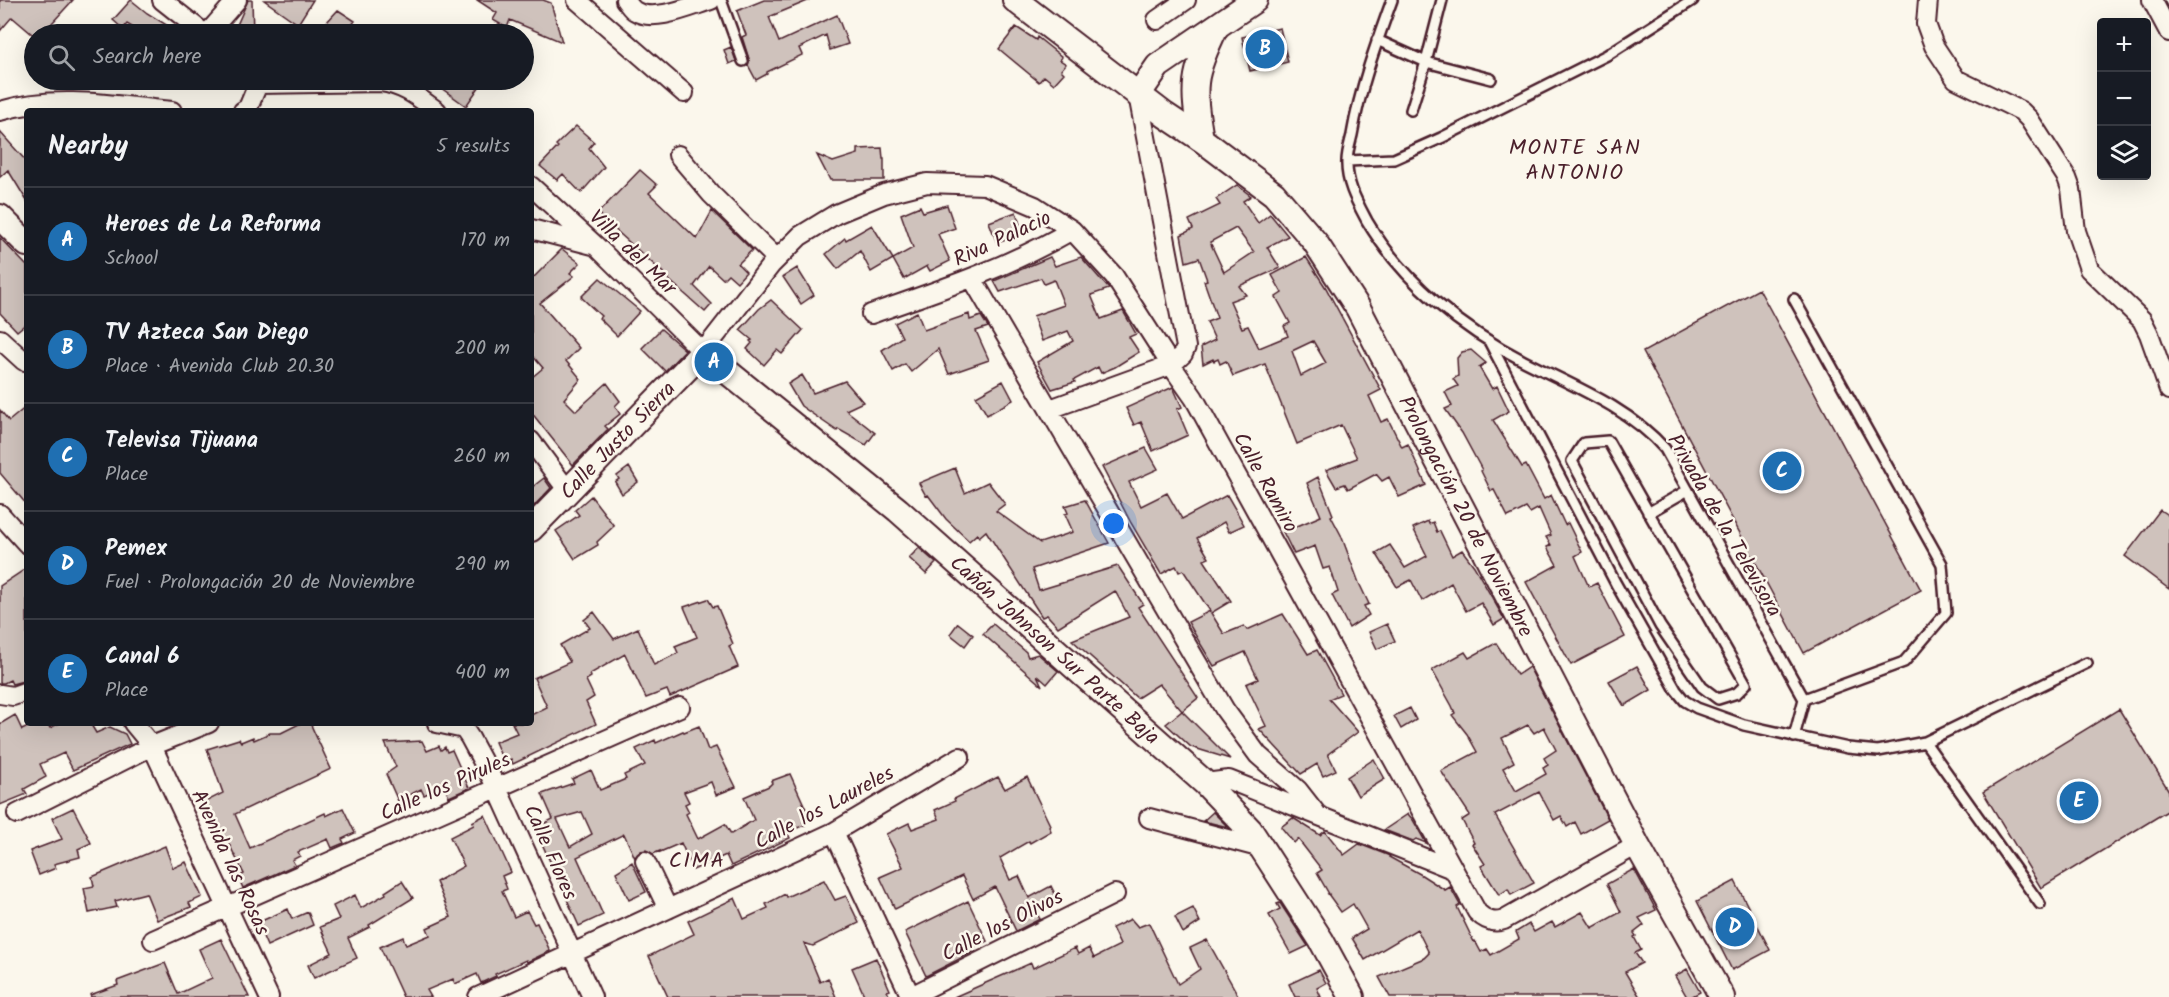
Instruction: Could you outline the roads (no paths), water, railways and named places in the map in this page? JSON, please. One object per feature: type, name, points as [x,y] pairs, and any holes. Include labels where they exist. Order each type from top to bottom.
[{"type":"street","points":[[162,0],[193,24]]},
{"type":"street","points":[[215,24],[237,0]]},
{"type":"street","points":[[577,0],[684,93]]},
{"type":"street","points":[[625,0],[634,11],[644,15],[660,15],[711,0]]},
{"type":"street","name":"Prolongación 20 de Noviembre","points":[[1015,0],[1138,95],[1274,194],[1315,242],[1358,308],[1637,845],[1722,997]]},
{"type":"street","points":[[1157,20],[1186,0]]},
{"type":"street","points":[[1050,409],[1171,365],[1183,354],[1186,346],[1138,95],[1158,66],[1255,0]]},
{"type":"street","points":[[1928,0],[1926,24],[1934,46],[1956,79],[2020,111],[2029,119],[2067,178],[2071,189],[2076,231],[2089,269],[2142,320],[2169,390]]},
{"type":"street","points":[[2152,0],[2169,32]]},
{"type":"street","points":[[1201,140],[1195,105],[1195,80],[1202,56],[1218,24]]},
{"type":"street","points":[[248,108],[254,90]]},
{"type":"street","points":[[410,90],[433,108]]},
{"type":"street","points":[[0,111],[23,104],[46,101],[147,108]]},
{"type":"street","points":[[678,154],[711,194],[774,262]]},
{"type":"street","name":"Riva Palacio","points":[[774,262],[800,236],[836,214],[884,194],[927,183],[985,185],[1035,206],[1072,230],[1044,246],[972,278],[871,314]]},
{"type":"street","name":"Villa del Mar","points":[[534,189],[595,245],[703,352]]},
{"type":"street","points":[[0,217],[24,241]]},
{"type":"street","points":[[534,230],[595,245]]},
{"type":"street","name":"Calle Ramiro","points":[[1072,230],[1114,276],[1198,406],[1477,912],[1483,918],[1497,923],[1637,845]]},
{"type":"street","name":"Calle Justo Sierra","points":[[534,526],[703,352],[774,262]]},
{"type":"street","points":[[972,278],[1242,735],[1257,755],[1298,790],[1316,813]]},
{"type":"street","points":[[0,339],[24,361]]},
{"type":"street","name":"Cañón Johnson Sur Parte Baja","points":[[703,352],[898,510],[1205,783],[1250,830],[1321,940],[1352,997]]},
{"type":"street","points":[[534,445],[568,491]]},
{"type":"street","points":[[0,514],[24,541]]},
{"type":"street","points":[[2,695],[13,696],[24,692]]},
{"type":"street","name":"Calle los Pirules","points":[[153,940],[680,707]]},
{"type":"street","name":"Avenida las Rosas","points":[[135,726],[152,746],[269,997]]},
{"type":"street","points":[[17,814],[152,746],[201,726]]},
{"type":"street","name":"Calle Flores","points":[[450,726],[464,729],[497,788],[592,997]]},
{"type":"street","name":"Calle los Laureles","points":[[478,997],[834,832],[960,757]]},
{"type":"street","points":[[1205,783],[1229,780],[1452,869]]},
{"type":"street","points":[[1149,818],[1262,849]]},
{"type":"street","points":[[834,832],[910,997]]},
{"type":"street","points":[[645,861],[668,909]]},
{"type":"street","name":"Calle los Olivos","points":[[910,997],[1115,894]]},
{"type":"lane","points":[[721,0],[743,61]]},
{"type":"lane","name":"Privada de la Televisora","points":[[1392,0],[1377,40],[1356,110],[1347,161],[1354,198],[1378,240],[1399,267],[1428,295],[1490,344],[1618,409],[1650,432],[1665,449],[1804,699]]},
{"type":"lane","points":[[1412,110],[1442,0]]},
{"type":"lane","points":[[1347,161],[1394,159],[1441,138],[1607,55],[1693,0]]},
{"type":"lane","points":[[1377,40],[1426,62],[1491,79]]},
{"type":"lane","points":[[1794,299],[1942,564],[1946,613],[1904,662],[1804,699],[1794,737]]},
{"type":"lane","name":"Privada de la Televisora","points":[[1490,344],[1616,584],[1676,690],[1685,701],[1697,708],[1744,725],[1794,737],[1848,748],[1878,751],[1925,742],[2087,663]]},
{"type":"lane","points":[[1608,441],[1648,513],[1746,684],[1737,693],[1718,699],[1702,687],[1660,626],[1572,461],[1584,443],[1608,441]]},
{"type":"lane","points":[[1648,513],[1688,490]]},
{"type":"lane","points":[[1925,742],[2040,904]]},
{"type":"place","name":"TV Azteca San Diego","points":[[1265,49]]},
{"type":"place","name":"Heroes de La Reforma","points":[[714,362]]},
{"type":"place","name":"Televisa Tijuana","points":[[1782,471]]},
{"type":"place","name":"Canal 6","points":[[2079,801]]},
{"type":"place","name":"Pemex","points":[[1735,927]]},
{"type":"district","name":"MONTE SAN ANTONIO","points":[[1575,158]]},
{"type":"district","name":"CIMA","points":[[697,859]]}]
